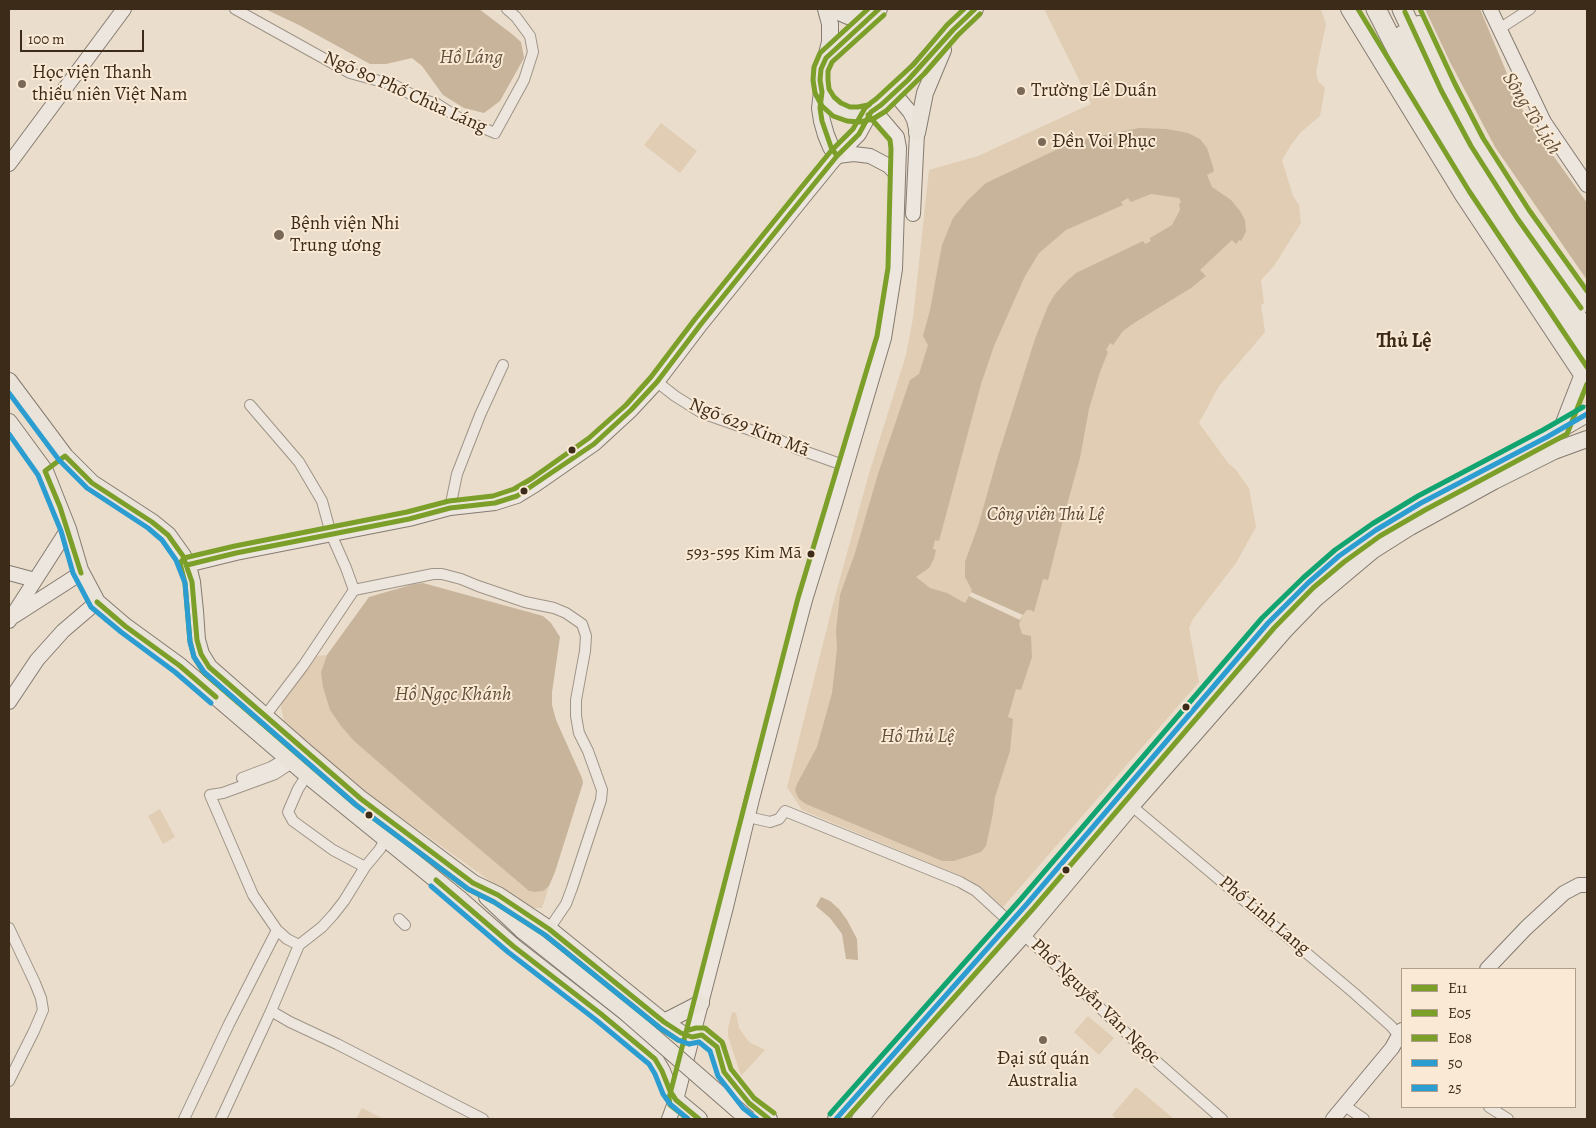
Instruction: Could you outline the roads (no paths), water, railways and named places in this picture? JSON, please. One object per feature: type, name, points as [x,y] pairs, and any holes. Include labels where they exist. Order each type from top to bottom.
[{"type":"highway","points":[[1365,9],[1406,86],[1455,124],[1490,183],[1587,334]]},
{"type":"highway","points":[[1376,9],[1531,270],[1586,372]]},
{"type":"highway","points":[[1390,9],[1426,77],[1436,108]]},
{"type":"highway","points":[[1402,9],[1428,64],[1436,108]]},
{"type":"main road","points":[[9,164],[124,9]]},
{"type":"main road","points":[[826,9],[831,32],[826,58],[821,69],[822,92],[820,108],[822,121],[831,146],[837,156]]},
{"type":"main road","points":[[832,9],[848,16],[874,13]]},
{"type":"main road","points":[[187,565],[236,553],[409,519],[450,508],[495,503],[517,496],[594,444],[632,410],[657,382],[701,324],[837,156],[859,134],[881,104],[919,69],[953,30],[975,9]]},
{"type":"main road","points":[[1350,9],[1463,195],[1586,372],[1562,428]]},
{"type":"main road","points":[[1412,9],[1448,87],[1477,142],[1523,214],[1587,304]]},
{"type":"main road","points":[[1490,9],[1544,122],[1587,185]]},
{"type":"main road","points":[[826,58],[874,13]]},
{"type":"main road","points":[[914,214],[917,133],[925,93],[930,78],[953,30]]},
{"type":"main road","points":[[822,92],[828,102],[837,110],[848,114],[859,115],[881,104],[910,112],[917,133]]},
{"type":"main road","points":[[669,1119],[676,1100],[804,600],[873,376],[888,313],[894,269],[899,148],[897,138],[881,104]]},
{"type":"main road","points":[[837,156],[854,154],[870,156],[889,166],[898,180],[915,185]]},
{"type":"main road","points":[[9,381],[63,452],[92,483],[152,522],[168,535],[187,565],[192,582],[197,640],[209,667],[265,716],[297,755],[307,775],[386,837],[513,946],[635,1041],[655,1059],[676,1100],[699,1119]]},
{"type":"main road","points":[[836,1119],[1011,922],[1316,598],[1372,551],[1399,534],[1433,506],[1587,414]]},
{"type":"main road","points":[[9,422],[42,467],[68,529],[81,573],[97,602],[125,626],[297,755],[361,799],[473,883],[522,931],[749,1111]]},
{"type":"main road","points":[[1433,506],[1494,481],[1554,451],[1584,443]]},
{"type":"main road","points":[[42,467],[63,452]]},
{"type":"main road","points":[[9,620],[68,529]]},
{"type":"main road","points":[[9,573],[35,580]]},
{"type":"main road","points":[[9,620],[81,573]]},
{"type":"main road","points":[[9,702],[37,660],[63,631],[97,602]]},
{"type":"main road","points":[[197,680],[209,667]]},
{"type":"main road","points":[[860,1119],[1024,934],[1126,801]]},
{"type":"main road","points":[[473,883],[498,894],[549,930],[658,1017],[681,1033],[692,1036],[702,1035],[717,1046],[724,1072],[749,1111]]},
{"type":"main road","points":[[1488,968],[1556,900],[1572,888],[1579,885],[1587,885]]},
{"type":"main road","points":[[461,900],[522,931]]},
{"type":"main road","points":[[962,977],[975,988]]},
{"type":"main road","points":[[635,1041],[650,1038],[654,1023],[658,1017],[700,1003]]},
{"type":"main road","points":[[1333,1119],[1401,1035]]},
{"type":"main road","points":[[733,1119],[734,1113],[739,1106],[769,1119]]},
{"type":"street","name":"Ngõ 80 Phố Chùa Láng","points":[[235,9],[350,73],[394,85],[418,98],[437,104],[459,118],[495,133],[524,80],[533,52],[530,36],[516,17],[507,9]]},
{"type":"street","points":[[1499,29],[1530,9]]},
{"type":"street","points":[[450,508],[457,474],[480,415],[503,365]]},
{"type":"street","name":"Ngõ 629 Kim Mã","points":[[657,382],[702,413],[846,466]]},
{"type":"street","points":[[250,405],[299,462],[322,501],[330,534],[354,590]]},
{"type":"street","points":[[265,716],[311,655],[354,590],[433,574],[442,574],[525,602],[554,608],[566,613],[582,624],[586,636],[576,700],[576,716],[579,733],[599,778],[602,790],[601,800],[566,904],[549,930]]},
{"type":"street","points":[[297,755],[224,786],[210,795],[253,895],[277,930],[298,945]]},
{"type":"street","points":[[307,775],[298,789],[288,812],[293,821],[333,850],[365,867]]},
{"type":"street","name":"Phố Linh Lang","points":[[1126,801],[1328,970],[1401,1035]]},
{"type":"street","name":"Phố Nguyễn Văn Ngọc","points":[[748,817],[770,822],[779,819],[785,811],[960,882],[976,891],[1024,934],[1148,1054],[1222,1119]]},
{"type":"street","points":[[221,1119],[271,1011],[298,945],[327,922],[344,902],[386,837]]},
{"type":"street","points":[[9,928],[35,983],[43,1010],[9,1081]]},
{"type":"street","points":[[184,1119],[277,930]]},
{"type":"street","points":[[271,1011],[483,1119]]},
{"type":"street","points":[[1345,1106],[1364,1119]]},
{"type":"street","points":[[1491,1108],[1508,1119]]},
{"type":"water","name":"Hồ Láng","points":[[265,9],[479,9],[521,42],[524,58],[500,101],[484,113],[464,108],[443,95],[422,66],[412,58],[386,64],[370,64],[299,25]]},
{"type":"water","points":[[1425,9],[1480,9],[1521,107],[1587,203],[1587,280],[1495,147],[1451,64]]},
{"type":"water","name":"Hồ Thủ Lệ","points":[[1139,128],[1167,129],[1188,133],[1200,139],[1207,148],[1214,170],[1207,175],[1212,187],[1231,200],[1240,211],[1245,220],[1246,232],[1241,241],[1239,240],[1236,244],[1232,240],[1200,270],[1206,276],[1191,288],[1123,331],[1113,345],[1110,343],[1106,350],[1108,352],[1089,409],[1080,458],[1048,580],[1043,579],[1034,612],[1027,610],[1019,624],[1022,634],[1031,636],[1032,657],[1021,690],[1016,689],[1008,717],[1013,719],[1010,751],[995,797],[986,846],[981,852],[954,861],[942,861],[806,804],[799,799],[795,790],[817,747],[832,693],[840,595],[910,380],[919,374],[928,345],[923,336],[930,310],[942,245],[953,218],[986,183],[1075,141]],"holes":[[[1151,194],[1179,198],[1181,202],[1179,204],[1180,210],[1172,225],[1150,238],[1151,241],[1145,244],[1143,241],[1076,273],[1055,294],[1048,306],[1035,339],[979,523],[965,562],[965,577],[972,590],[965,603],[947,593],[930,588],[916,577],[929,568],[934,559],[936,550],[933,549],[935,540],[939,541],[981,384],[994,346],[1025,276],[1039,253],[1066,230],[1123,205],[1121,202],[1128,198],[1131,202]]]},
{"type":"water","name":"Hồ Ngọc Khánh","points":[[423,583],[543,616],[551,623],[560,637],[552,692],[552,705],[556,720],[583,783],[555,872],[549,886],[543,891],[529,891],[437,813],[354,741],[330,710],[323,687],[321,672],[327,655],[369,597]]},
{"type":"water","points":[[821,897],[830,901],[847,920],[857,939],[858,960],[846,959],[842,934],[830,918],[816,906]]},
{"type":"place","name":"Học viện Thanh thiếu niên Việt Nam","points":[[22,84]]},
{"type":"place","name":"Trường Lê Duẩn","points":[[1021,91]]},
{"type":"place","name":"Đền Voi Phục","points":[[1042,142]]},
{"type":"place","name":"Bệnh viện Nhi Trung ương","points":[[279,235]]},
{"type":"place","name":"593-595 Kim Mã","points":[[811,554]]},
{"type":"place","name":"Đại sứ quán Australia","points":[[1043,1040]]},
{"type":"district","name":"Thủ Lệ","points":[[1404,342]]},
{"type":"water label","name":"Sông Tô Lịch","points":[[1531,114]]},
{"type":"park label","name":"Công viên Thủ Lệ","points":[[1045,515]]}]
